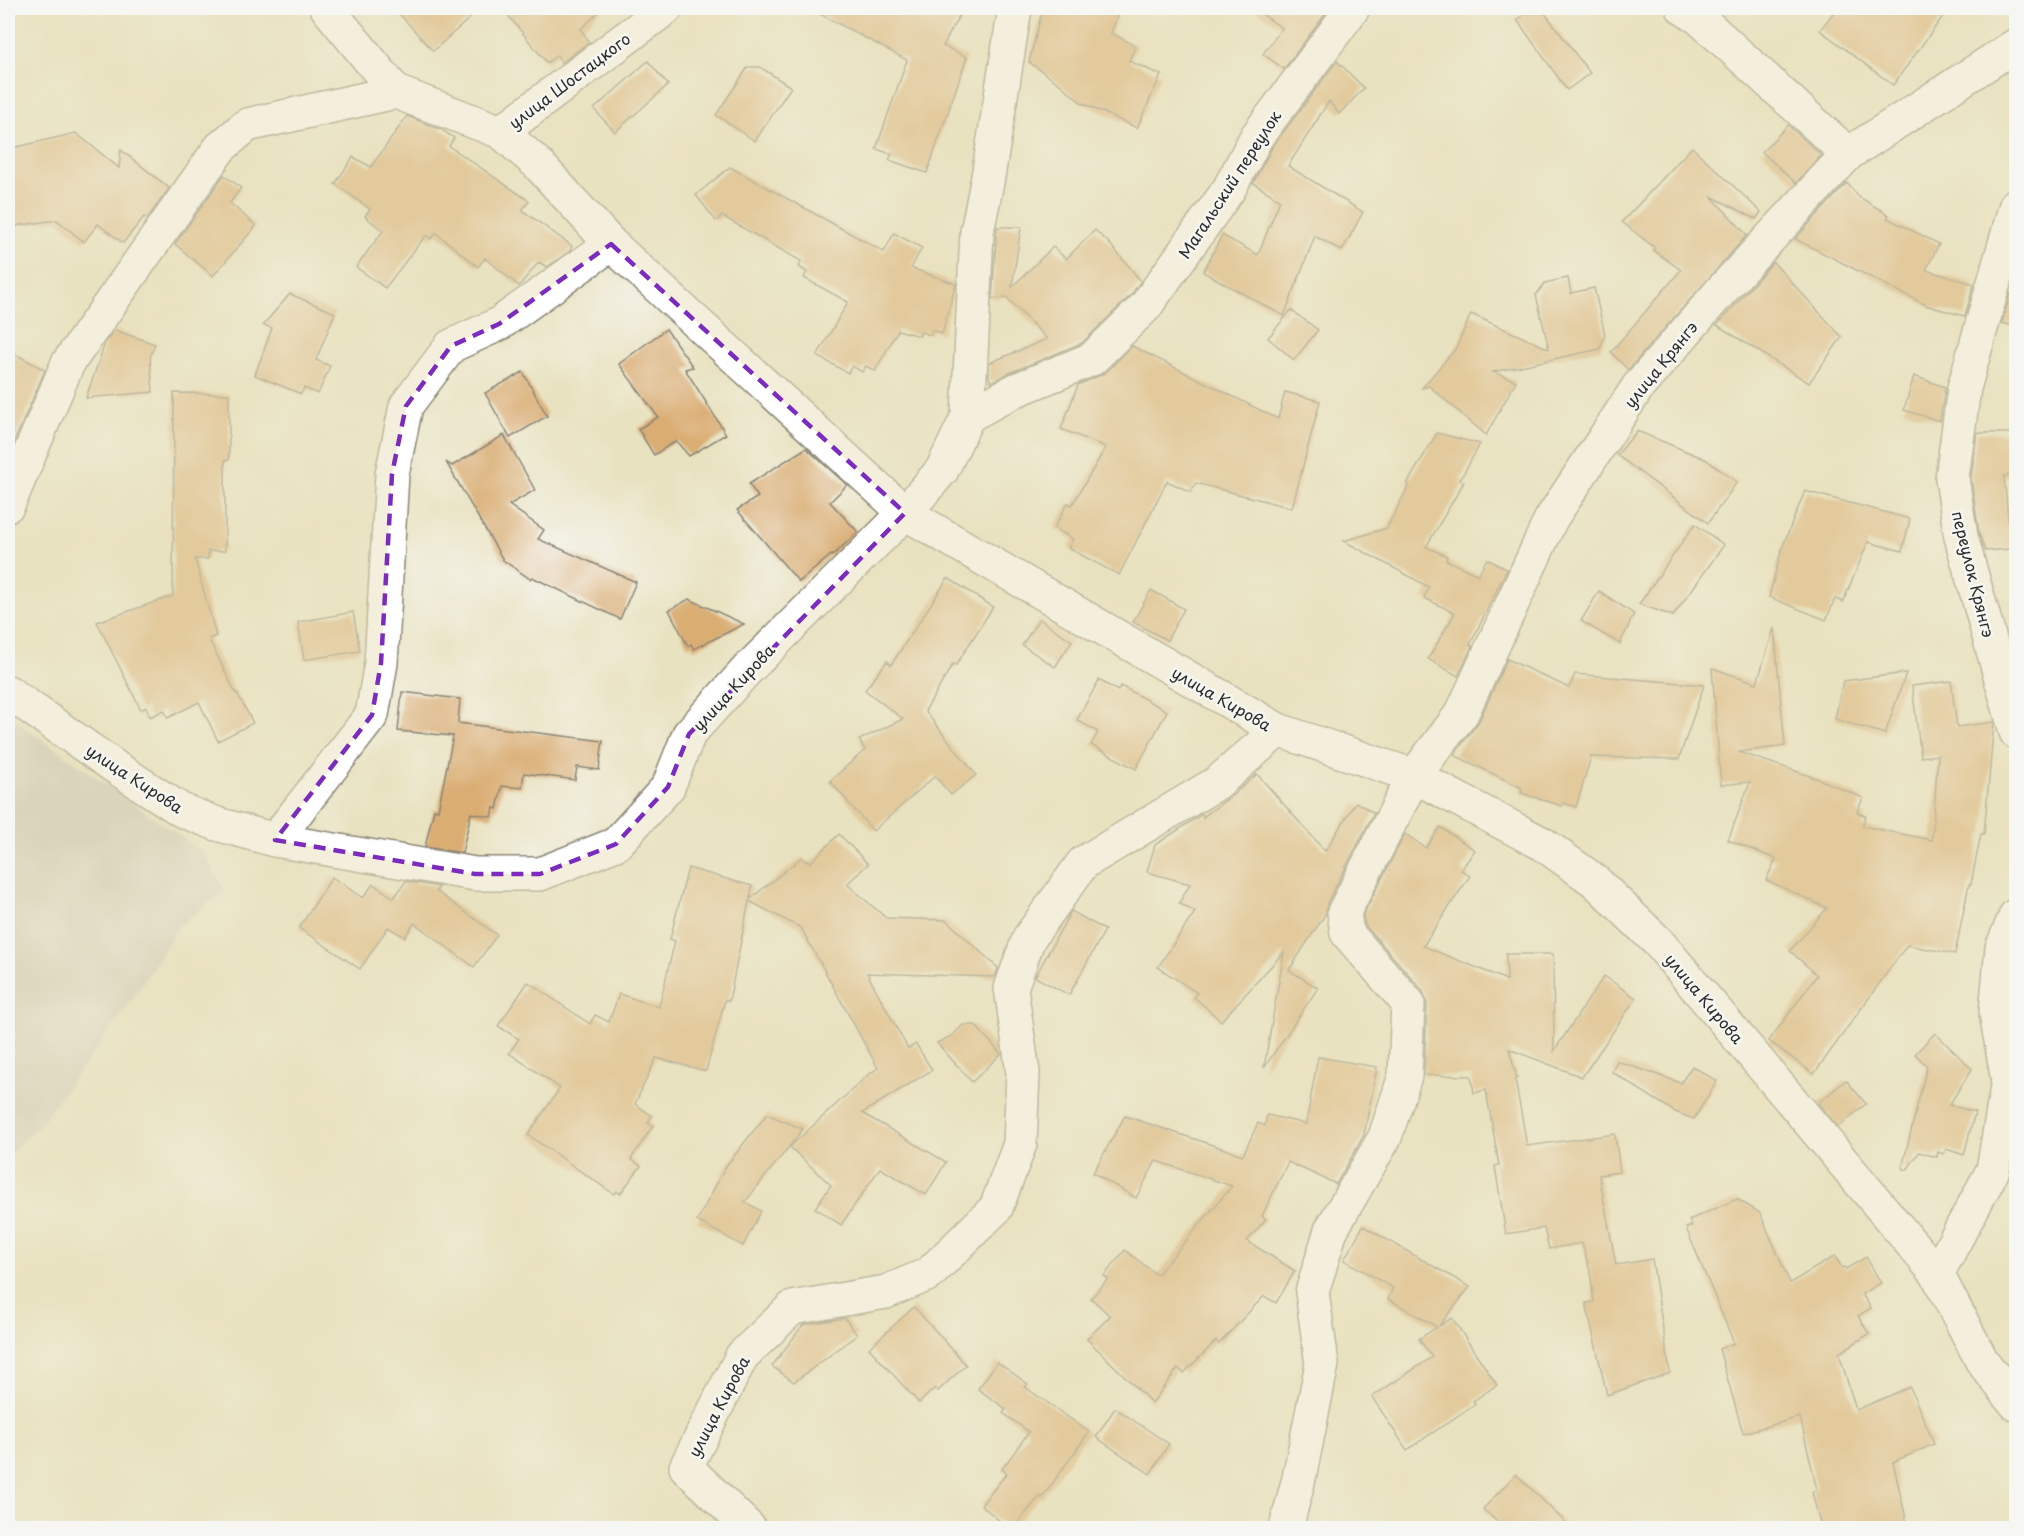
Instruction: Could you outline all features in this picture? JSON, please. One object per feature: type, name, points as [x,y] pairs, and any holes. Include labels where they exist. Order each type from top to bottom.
[{"type":"street","points":[[327,8],[396,92],[501,132],[538,164],[611,244],[905,513],[942,470],[968,416],[976,232],[988,177],[1015,8]]},
{"type":"street","name":"улица Шостацкого","points":[[501,132],[666,8]]},
{"type":"street","name":"Магальский переулок","points":[[968,416],[1016,390],[1092,359],[1145,308],[1229,189],[1257,136],[1353,8]]},
{"type":"street","points":[[1683,8],[1699,18],[1848,154]]},
{"type":"street","name":"улица Крянгэ","points":[[1286,1528],[1299,1479],[1322,1364],[1312,1292],[1331,1230],[1385,1137],[1406,1076],[1408,1003],[1347,933],[1344,912],[1414,777],[1462,713],[1551,519],[1638,387],[1720,291],[1848,154],[2016,45]]},
{"type":"street","points":[[8,505],[68,363],[220,148],[247,125],[396,92]]},
{"type":"street","name":"переулок Крянгэ","points":[[2016,205],[1964,388],[1952,478],[1961,537],[2016,732]]},
{"type":"street","points":[[275,840],[372,714],[381,663],[392,474],[406,406],[451,346],[499,324],[611,244]]},
{"type":"street","name":"улица Кирова","points":[[8,692],[181,810],[217,824],[275,840],[475,874],[540,874],[616,844],[668,787],[689,734],[747,670],[905,513],[1278,730],[1414,777],[1543,844],[1595,881],[1658,942],[1937,1274],[1982,1361],[2016,1404]]},
{"type":"street","name":"улица Кирова","points":[[749,1528],[686,1467],[742,1356],[792,1308],[886,1292],[929,1274],[996,1208],[1020,1144],[1023,1073],[1011,988],[1029,938],[1083,863],[1216,783],[1278,730]]},
{"type":"street","points":[[1937,1274],[1993,1170],[2008,1081],[1996,1013],[2002,948],[2016,915]]},
{"type":"highlighted area","points":[[611,244],[905,513],[689,734],[668,787],[616,844],[540,874],[475,874],[275,840],[372,715],[381,663],[392,474],[406,406],[451,346],[499,324]]},
{"type":"shaded area","points":[[8,715],[203,852],[226,891],[179,926],[126,1009],[38,1127],[8,1156]]},
{"type":"building","points":[[394,8],[481,8],[433,51]]},
{"type":"building","points":[[502,8],[603,8],[581,29],[589,42],[561,63],[557,55],[547,63]]},
{"type":"building","points":[[809,8],[963,8],[943,46],[967,57],[927,173],[889,160],[892,154],[876,149],[907,60]]},
{"type":"building","points":[[1043,8],[1099,8],[1118,14],[1111,33],[1136,46],[1129,61],[1161,75],[1137,128],[1082,103],[1029,62]]},
{"type":"building","points":[[1253,8],[1330,8],[1284,69],[1263,54],[1282,28]]},
{"type":"building","points":[[1533,8],[1541,8],[1590,73],[1567,90],[1517,20]]},
{"type":"building","points":[[1837,8],[1949,8],[1893,85],[1820,30]]},
{"type":"building","points":[[648,61],[668,85],[615,132],[594,109]]},
{"type":"building","points":[[1337,61],[1364,88],[1339,114],[1329,101],[1288,166],[1363,212],[1342,251],[1315,236],[1284,316],[1203,272],[1222,235],[1258,255],[1280,200],[1253,183],[1273,146]]},
{"type":"building","points":[[748,67],[760,67],[791,87],[755,141],[716,115]]},
{"type":"building","points":[[407,116],[442,130],[454,138],[449,146],[529,201],[522,210],[572,246],[570,251],[547,267],[539,262],[519,286],[485,258],[478,267],[436,233],[431,239],[426,235],[385,288],[356,267],[383,231],[365,216],[370,209],[335,184],[353,157],[371,167]]},
{"type":"building","points":[[1788,125],[1821,155],[1796,183],[1762,152]]},
{"type":"building","points":[[76,133],[119,168],[121,150],[169,188],[147,219],[144,217],[123,243],[98,224],[84,242],[57,220],[8,227],[8,149]]},
{"type":"building","points":[[1692,147],[1761,212],[1756,219],[1711,196],[1747,235],[1628,370],[1611,352],[1681,270],[1653,250],[1655,248],[1622,222]]},
{"type":"building","points":[[730,167],[884,252],[894,233],[922,248],[911,268],[956,284],[942,334],[932,330],[931,335],[921,332],[919,336],[898,330],[875,371],[866,366],[862,372],[852,366],[848,373],[817,356],[848,302],[804,278],[807,272],[799,267],[801,261],[722,216],[716,221],[696,195]]},
{"type":"building","points":[[224,175],[241,188],[230,203],[256,226],[213,276],[175,244]]},
{"type":"building","points":[[1847,183],[1859,197],[1889,215],[1887,218],[1939,244],[1926,270],[1974,284],[1965,316],[1928,306],[1795,239]]},
{"type":"building","points":[[997,227],[1021,227],[1012,287],[1053,247],[1066,259],[1095,230],[1141,281],[1131,295],[1082,343],[991,382],[989,363],[1047,339],[1006,297],[992,299]]},
{"type":"building","points":[[1773,262],[1842,337],[1809,383],[1717,325]]},
{"type":"building","points":[[1568,278],[1571,293],[1594,288],[1605,335],[1600,349],[1493,372],[1516,381],[1486,435],[1429,386],[1422,388],[1456,348],[1471,314],[1549,349],[1536,295],[1545,283]]},
{"type":"building","points":[[290,294],[335,313],[316,360],[330,366],[318,394],[304,388],[301,394],[255,375],[272,328],[263,325]]},
{"type":"building","points":[[2010,294],[2016,296],[2016,327],[2002,323]]},
{"type":"building","points":[[1291,310],[1318,330],[1294,360],[1268,338]]},
{"type":"building","points":[[666,329],[693,367],[685,369],[726,434],[689,456],[676,441],[654,455],[638,429],[658,417],[619,364]]},
{"type":"building","points":[[114,330],[155,344],[150,357],[153,392],[86,398],[105,343]]},
{"type":"building","points":[[1132,346],[1278,419],[1285,392],[1320,401],[1292,508],[1196,483],[1191,492],[1167,481],[1119,575],[1068,548],[1073,539],[1054,528],[1068,503],[1072,505],[1106,447],[1061,429],[1078,385],[1105,373]]},
{"type":"building","points":[[8,350],[45,370],[8,456]]},
{"type":"building","points":[[523,372],[547,416],[510,438],[485,393]]},
{"type":"building","points":[[1914,376],[1945,387],[1940,421],[1904,410]]},
{"type":"building","points":[[174,393],[229,394],[229,460],[225,460],[225,551],[208,551],[208,559],[195,559],[216,636],[209,639],[253,723],[218,741],[199,702],[168,718],[164,710],[150,717],[146,707],[141,710],[97,622],[173,596]]},
{"type":"building","points":[[1637,431],[1705,459],[1737,482],[1708,523],[1617,455]]},
{"type":"building","points":[[1437,433],[1480,444],[1460,480],[1464,482],[1426,547],[1447,556],[1446,560],[1478,575],[1487,559],[1507,569],[1470,645],[1472,646],[1458,676],[1428,659],[1455,613],[1424,598],[1429,587],[1344,541],[1387,528],[1409,485],[1407,484]]},
{"type":"building","points":[[1977,433],[2016,433],[2016,476],[2004,476],[2011,549],[1985,551],[1979,533],[1971,478]]},
{"type":"building","points":[[504,435],[535,490],[509,505],[544,530],[538,539],[636,582],[620,619],[532,577],[530,579],[503,560],[446,462],[452,466]]},
{"type":"building","points":[[806,448],[847,485],[830,502],[858,532],[799,582],[737,510],[758,497],[749,484]]},
{"type":"building","points":[[1805,491],[1910,519],[1902,551],[1868,542],[1843,602],[1835,599],[1826,620],[1769,597],[1782,548]]},
{"type":"building","points":[[1695,524],[1724,545],[1673,616],[1639,604]]},
{"type":"building","points":[[948,578],[993,607],[956,665],[953,664],[925,711],[976,775],[951,795],[935,776],[873,831],[830,781],[865,750],[859,740],[903,719],[865,690],[887,661],[891,665]]},
{"type":"building","points":[[1151,590],[1184,609],[1167,640],[1133,622]]},
{"type":"building","points":[[1599,591],[1634,614],[1620,644],[1581,621]]},
{"type":"building","points":[[689,599],[744,624],[694,649],[691,644],[688,646],[669,610]]},
{"type":"building","points":[[353,612],[360,651],[304,660],[298,622]]},
{"type":"building","points":[[1039,619],[1072,641],[1055,667],[1022,645]]},
{"type":"building","points":[[1774,628],[1785,746],[1739,752],[1816,778],[1863,798],[1857,812],[1866,816],[1862,826],[1932,840],[1938,755],[1921,757],[1912,686],[1951,681],[1957,727],[1994,722],[1984,834],[1981,834],[1955,954],[1907,945],[1814,1074],[1769,1041],[1817,975],[1790,951],[1827,908],[1766,880],[1776,859],[1728,840],[1750,782],[1721,785],[1712,668],[1757,683]]},
{"type":"building","points":[[1507,659],[1569,688],[1575,674],[1704,685],[1679,759],[1591,757],[1576,807],[1563,803],[1562,806],[1521,793],[1522,788],[1454,755],[1479,721]]},
{"type":"building","points":[[1906,673],[1885,734],[1835,719],[1843,681]]},
{"type":"building","points":[[1099,680],[1118,691],[1121,686],[1167,711],[1136,769],[1091,745],[1098,732],[1077,720]]},
{"type":"building","points":[[402,692],[460,699],[458,723],[603,741],[599,770],[577,767],[575,780],[524,773],[522,788],[502,786],[497,809],[494,808],[492,817],[471,813],[462,853],[425,847],[434,809],[438,810],[453,736],[398,731]]},
{"type":"building","points":[[1257,774],[1325,851],[1356,802],[1374,813],[1327,903],[1326,913],[1289,970],[1318,988],[1264,1068],[1284,952],[1221,1021],[1194,997],[1197,993],[1158,967],[1195,912],[1179,903],[1190,884],[1147,872],[1155,845],[1202,814],[1203,817]]},
{"type":"building","points":[[1440,827],[1475,850],[1461,870],[1470,876],[1423,946],[1507,980],[1506,954],[1553,954],[1554,1051],[1604,976],[1636,998],[1582,1077],[1509,1049],[1517,1078],[1515,1079],[1527,1146],[1615,1134],[1620,1172],[1599,1175],[1616,1265],[1652,1259],[1670,1373],[1607,1395],[1586,1303],[1594,1302],[1590,1271],[1582,1243],[1549,1249],[1544,1228],[1506,1234],[1495,1166],[1499,1165],[1486,1090],[1474,1093],[1471,1076],[1424,1075],[1427,1004],[1423,991],[1365,925],[1363,915],[1405,834],[1426,848]]},
{"type":"building","points":[[839,834],[868,864],[847,884],[886,918],[946,920],[998,968],[995,977],[867,973],[908,1049],[916,1044],[932,1070],[862,1113],[946,1162],[926,1195],[880,1168],[841,1225],[815,1208],[831,1185],[790,1147],[878,1068],[801,928],[749,901],[729,1001],[725,1000],[706,1071],[656,1058],[635,1104],[652,1116],[648,1123],[653,1126],[631,1159],[641,1166],[620,1194],[617,1191],[614,1194],[528,1135],[560,1088],[509,1053],[519,1039],[498,1026],[528,982],[590,1024],[595,1015],[609,1022],[619,994],[659,1007],[675,941],[670,939],[688,868],[752,886],[750,899],[802,857],[810,863]]},
{"type":"building","points":[[332,877],[363,898],[373,884],[394,898],[406,881],[439,887],[436,891],[497,935],[474,967],[414,923],[405,937],[388,927],[360,969],[299,928]]},
{"type":"building","points":[[1071,911],[1105,930],[1069,995],[1035,977]]},
{"type":"building","points":[[963,1025],[975,1025],[1001,1054],[972,1082],[937,1043],[953,1035]]},
{"type":"building","points":[[1935,1033],[1972,1069],[1949,1105],[1975,1112],[1964,1155],[1946,1149],[1944,1154],[1938,1152],[1937,1157],[1919,1152],[1907,1170],[1902,1168],[1927,1066],[1915,1054]]},
{"type":"building","points":[[1318,1057],[1377,1067],[1364,1135],[1336,1184],[1288,1162],[1262,1216],[1266,1219],[1247,1241],[1295,1271],[1276,1303],[1264,1296],[1219,1344],[1216,1341],[1184,1373],[1178,1368],[1152,1403],[1087,1339],[1110,1316],[1091,1298],[1108,1279],[1104,1276],[1125,1250],[1157,1275],[1232,1186],[1156,1161],[1136,1198],[1093,1173],[1125,1116],[1243,1155],[1258,1123],[1265,1126],[1267,1115],[1306,1124]]},
{"type":"building","points":[[1617,1061],[1681,1083],[1692,1066],[1717,1081],[1694,1119],[1675,1112],[1612,1072]]},
{"type":"building","points":[[1846,1080],[1866,1104],[1838,1127],[1818,1103]]},
{"type":"building","points":[[767,1114],[803,1129],[745,1202],[761,1211],[743,1246],[697,1221],[726,1166]]},
{"type":"building","points":[[1737,1199],[1760,1213],[1790,1283],[1835,1256],[1842,1268],[1846,1269],[1866,1257],[1881,1283],[1862,1294],[1871,1308],[1858,1316],[1869,1334],[1839,1353],[1856,1410],[1910,1387],[1934,1444],[1893,1462],[1908,1528],[1821,1528],[1812,1492],[1817,1490],[1800,1417],[1743,1433],[1719,1349],[1734,1343],[1686,1228],[1692,1226],[1689,1220]]},
{"type":"building","points":[[1363,1226],[1470,1287],[1439,1326],[1452,1318],[1497,1385],[1473,1401],[1475,1404],[1407,1450],[1372,1397],[1432,1357],[1419,1339],[1437,1327],[1388,1299],[1393,1288],[1344,1260]]},
{"type":"building","points":[[914,1307],[966,1365],[938,1391],[935,1388],[919,1403],[869,1348]]},
{"type":"building","points":[[845,1318],[857,1335],[794,1382],[772,1366],[803,1325]]},
{"type":"building","points":[[997,1362],[1028,1384],[1025,1387],[1089,1432],[1042,1498],[1040,1496],[1013,1528],[1008,1528],[981,1505],[1007,1473],[1002,1469],[1029,1432],[1003,1413],[1006,1409],[978,1389]]},
{"type":"building","points":[[1115,1408],[1169,1444],[1150,1474],[1096,1437]]},
{"type":"building","points":[[1516,1474],[1571,1528],[1504,1528],[1483,1509]]}]
